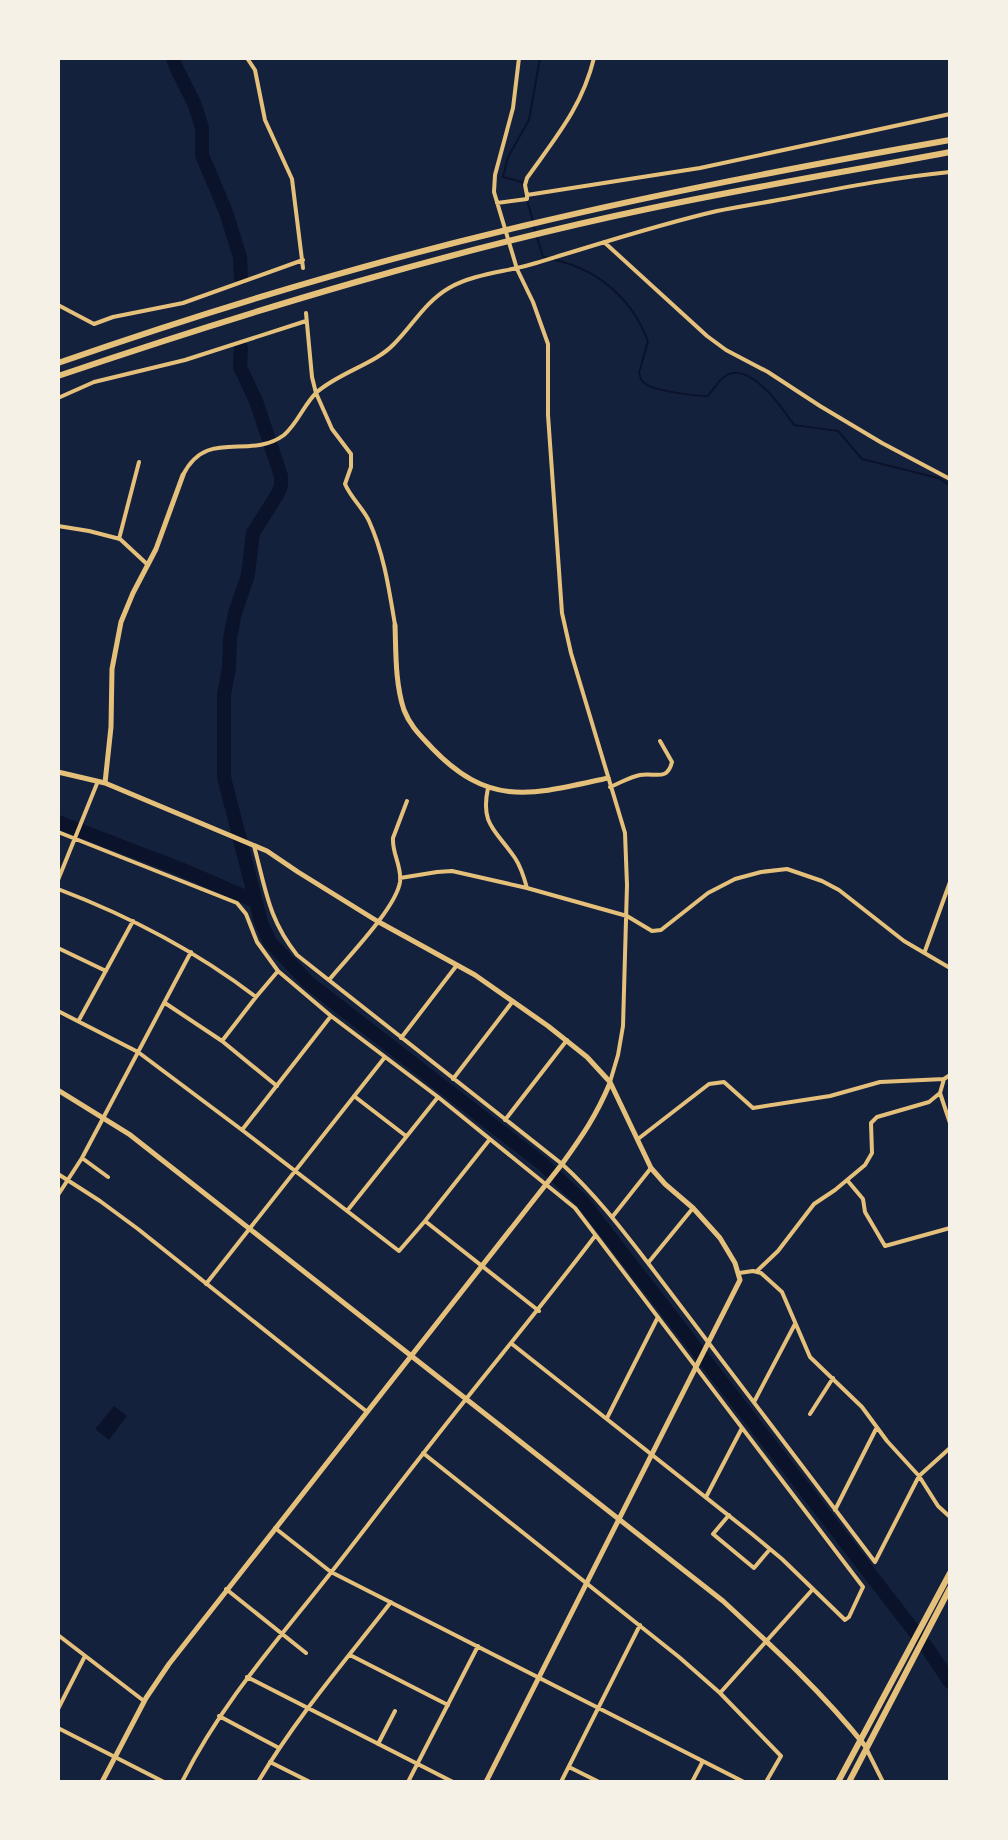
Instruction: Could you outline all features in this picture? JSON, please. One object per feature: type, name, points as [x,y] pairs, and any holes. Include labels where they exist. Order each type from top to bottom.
[{"type":"highway","points":[[58,363],[305,284],[494,233],[740,178],[950,140]]},
{"type":"highway","points":[[58,376],[221,322],[503,243],[782,182],[950,154]]},
{"type":"highway","points":[[928,1623],[950,1573]]},
{"type":"highway","points":[[838,1782],[950,1588]]},
{"type":"highway","points":[[849,1782],[916,1645]]},
{"type":"street","points":[[247,58],[255,70],[265,120],[292,179],[303,268]]},
{"type":"street","points":[[102,1782],[144,1701],[169,1664],[588,1130],[610,1082],[618,1055],[623,1026],[627,916],[625,833],[562,613],[548,415],[548,344],[517,269],[494,192],[495,175],[513,108],[519,58]]},
{"type":"street","points":[[497,203],[527,199],[527,178],[576,106],[585,89],[594,58]]},
{"type":"street","points":[[527,195],[700,168],[950,114]]},
{"type":"street","points":[[58,880],[102,782],[111,727],[112,669],[121,622],[148,565],[183,475],[201,452],[220,447],[261,446],[275,440],[293,425],[316,393],[390,348],[439,294],[464,281],[517,269],[717,211],[857,185],[950,172]]},
{"type":"street","points":[[604,242],[726,350],[768,372],[882,443],[950,479]]},
{"type":"street","points":[[58,305],[94,324],[113,317],[183,303],[303,260]]},
{"type":"street","points":[[306,313],[316,393],[332,429],[351,454],[351,467],[345,484],[367,517],[387,575],[395,625],[397,675],[410,724],[454,769],[488,788],[519,793],[608,778]]},
{"type":"street","points":[[58,398],[94,382],[185,360],[306,321]]},
{"type":"street","points":[[119,539],[139,462]]},
{"type":"street","points":[[58,526],[119,539],[148,565]]},
{"type":"street","points":[[610,787],[639,775],[660,776],[668,770],[672,762],[660,741]]},
{"type":"street","points":[[58,772],[102,782],[267,851],[377,921],[457,965],[567,1040],[610,1082],[651,1168],[693,1208],[730,1252],[739,1273],[740,1280],[486,1782]]},
{"type":"street","points":[[488,788],[485,800],[490,824],[517,860],[527,888]]},
{"type":"street","points":[[329,980],[393,901],[400,885],[400,868],[393,840],[407,801]]},
{"type":"street","points":[[58,832],[237,903],[246,914],[257,942],[278,971],[575,1208],[863,1587],[850,1614],[845,1620],[729,1515],[512,1344]]},
{"type":"street","points":[[254,845],[267,901],[277,925],[297,955],[584,1183],[875,1562],[919,1476],[950,1448]]},
{"type":"street","points":[[400,878],[452,871],[627,916],[652,931],[661,930],[708,893],[735,879],[787,869],[839,890],[904,941],[950,968]]},
{"type":"street","points":[[924,952],[950,882]]},
{"type":"street","points":[[58,889],[133,921],[191,952],[256,997]]},
{"type":"street","points":[[79,1020],[133,921]]},
{"type":"street","points":[[58,948],[106,971]]},
{"type":"street","points":[[58,1195],[82,1158],[191,952]]},
{"type":"street","points":[[401,1038],[457,965]]},
{"type":"street","points":[[222,1041],[278,971]]},
{"type":"street","points":[[453,1079],[513,1001]]},
{"type":"street","points":[[165,1003],[222,1041],[277,1086]]},
{"type":"street","points":[[58,1011],[138,1052],[399,1251],[490,1139]]},
{"type":"street","points":[[242,1130],[331,1016]]},
{"type":"street","points":[[505,1120],[567,1040]]},
{"type":"street","points":[[206,1284],[385,1057]]},
{"type":"street","points":[[637,1139],[709,1084],[724,1082],[753,1108],[830,1096],[880,1082],[944,1079],[950,1075]]},
{"type":"street","points":[[944,1079],[940,1093],[950,1123]]},
{"type":"street","points":[[58,1090],[129,1134],[723,1601],[830,1706],[866,1747],[883,1782]]},
{"type":"street","points":[[739,1273],[757,1271],[778,1251],[814,1204],[865,1165],[871,1156],[871,1126],[877,1117],[929,1102],[940,1093]]},
{"type":"street","points":[[354,1096],[406,1137]]},
{"type":"street","points":[[346,1211],[438,1097]]},
{"type":"street","points":[[82,1158],[108,1177]]},
{"type":"street","points":[[612,1216],[651,1168]]},
{"type":"street","points":[[58,1174],[138,1229],[366,1411]]},
{"type":"street","points":[[846,1179],[863,1199],[865,1212],[885,1246],[950,1228]]},
{"type":"street","points":[[648,1263],[693,1208]]},
{"type":"street","points":[[425,1221],[539,1311]]},
{"type":"street","points":[[182,1782],[219,1716],[247,1677],[596,1235]]},
{"type":"street","points":[[757,1271],[782,1292],[808,1354],[862,1407],[876,1429],[919,1476],[938,1506],[950,1517]]},
{"type":"street","points":[[607,1419],[658,1317]]},
{"type":"street","points":[[754,1402],[795,1324]]},
{"type":"street","points":[[810,1414],[833,1378]]},
{"type":"street","points":[[706,1497],[742,1428]]},
{"type":"street","points":[[835,1510],[876,1429]]},
{"type":"street","points":[[423,1453],[640,1625],[720,1693],[781,1756],[766,1782]]},
{"type":"street","points":[[729,1515],[713,1534],[754,1568],[770,1549]]},
{"type":"street","points":[[275,1528],[331,1572],[744,1782]]},
{"type":"street","points":[[226,1589],[306,1653]]},
{"type":"street","points":[[720,1693],[813,1589]]},
{"type":"street","points":[[258,1782],[308,1708],[391,1602]]},
{"type":"street","points":[[561,1782],[640,1625]]},
{"type":"street","points":[[58,1635],[144,1701]]},
{"type":"street","points":[[408,1782],[478,1646]]},
{"type":"street","points":[[350,1655],[448,1705]]},
{"type":"street","points":[[58,1709],[85,1656]]},
{"type":"street","points":[[247,1677],[453,1782]]},
{"type":"street","points":[[378,1744],[395,1711]]},
{"type":"street","points":[[219,1716],[279,1748]]},
{"type":"street","points":[[58,1728],[164,1782]]},
{"type":"street","points":[[692,1782],[703,1761]]},
{"type":"street","points":[[270,1762],[310,1782]]},
{"type":"street","points":[[569,1767],[599,1782]]},
{"type":"water","points":[[114,1406],[127,1416],[109,1440],[95,1429]]},
{"type":"waterway","points":[[173,58],[195,105],[202,128],[202,155],[226,212],[240,257],[241,278]]},
{"type":"waterway","points":[[523,186],[522,182],[503,177],[508,157],[529,120],[540,58]]},
{"type":"waterway","points":[[527,200],[533,221]]},
{"type":"waterway","points":[[534,227],[543,257],[549,258]]},
{"type":"waterway","points":[[555,260],[600,279],[633,312],[648,341],[639,373],[641,380],[650,387],[708,396],[725,376],[735,373],[745,375],[764,388],[794,425],[838,431],[862,459],[938,478],[950,485]]},
{"type":"waterway","points":[[241,348],[240,367],[256,401],[281,476],[281,486],[253,533],[248,575],[230,638],[224,695],[224,777],[261,922],[270,942],[309,983],[544,1165],[583,1202],[928,1649],[950,1682]]},
{"type":"waterway","points":[[58,822],[255,901]]}]
